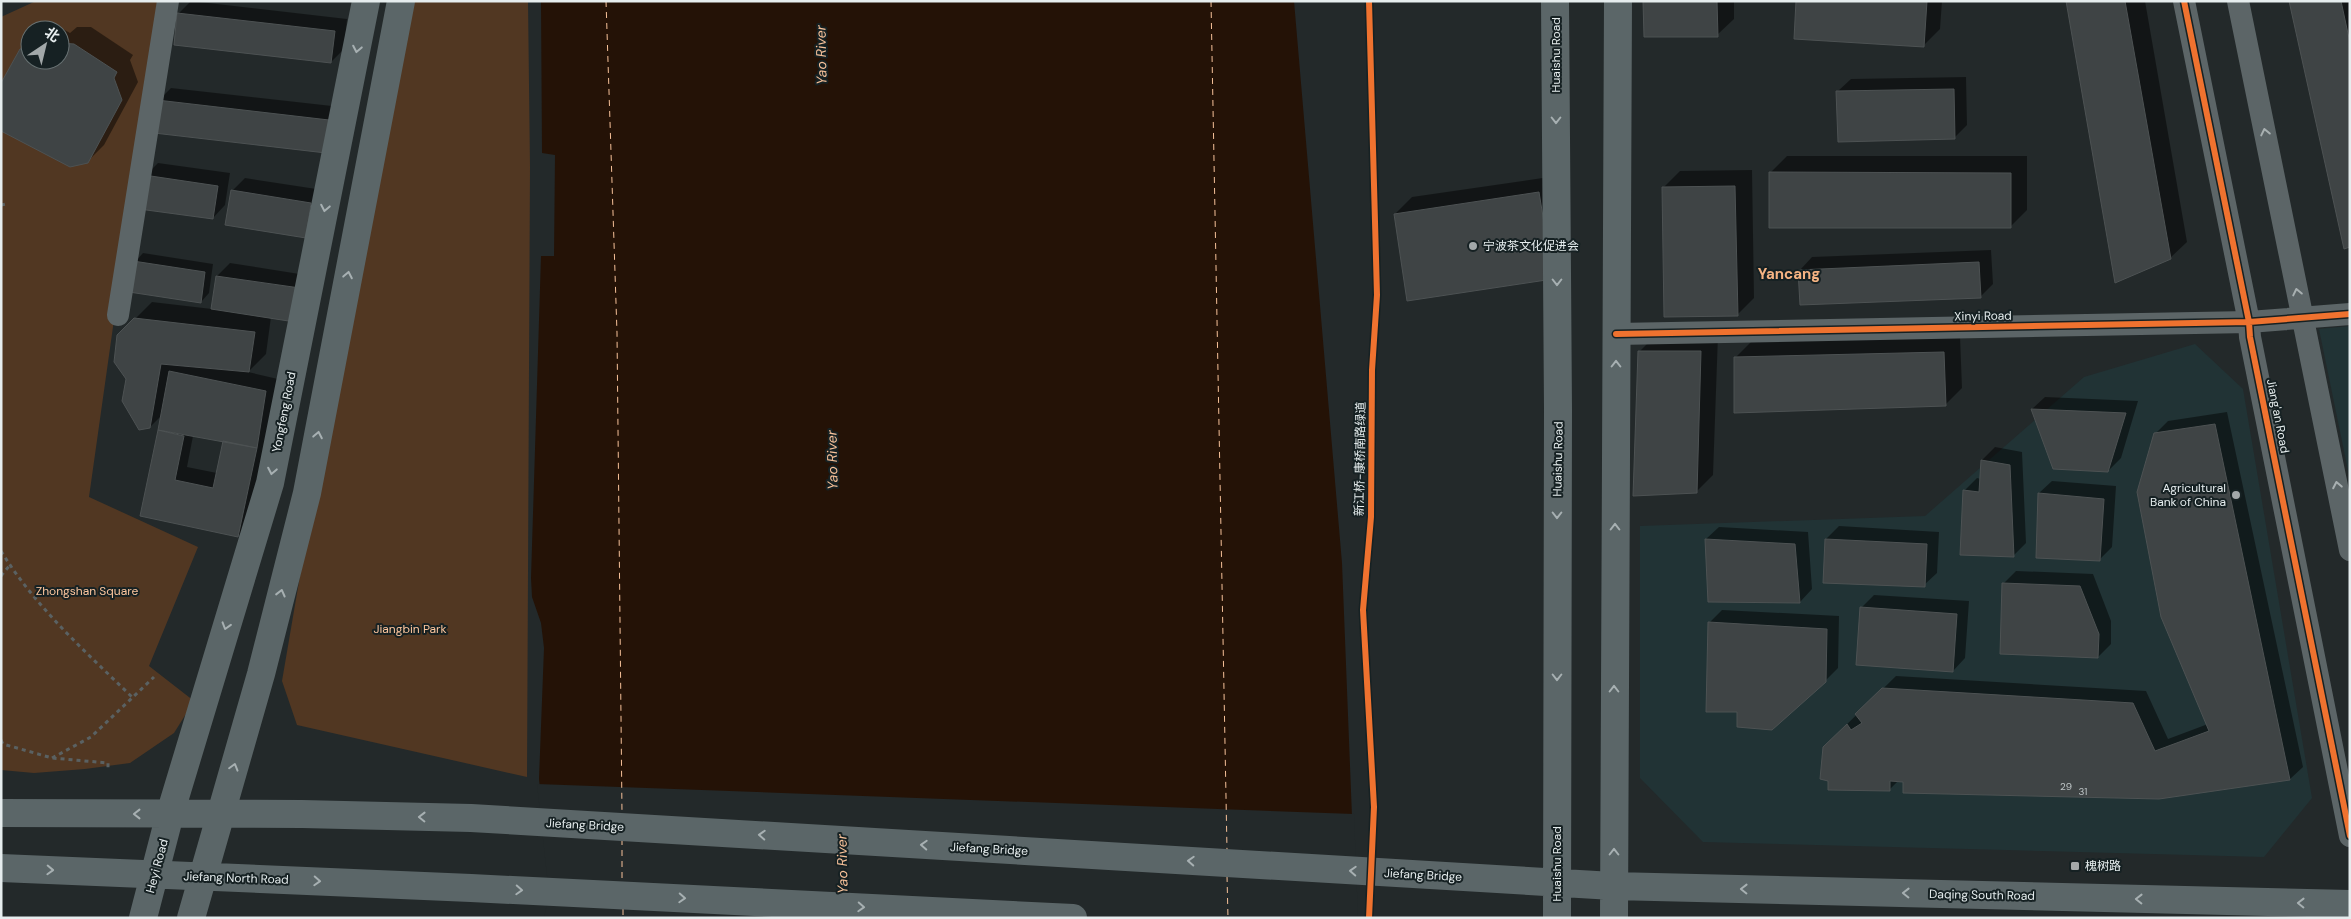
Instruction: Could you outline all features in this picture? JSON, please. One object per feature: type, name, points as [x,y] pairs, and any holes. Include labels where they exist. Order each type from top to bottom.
[{"type":"main road","name":"Yongfeng Road","points":[[170,814],[270,483],[366,1]]},
{"type":"main road","points":[[191,918],[261,674],[307,493],[401,1]]},
{"type":"main road","name":"Huaishu Road","points":[[1555,1],[1558,409],[1557,918]]},
{"type":"main road","points":[[1614,918],[1618,1]]},
{"type":"main road","points":[[1,813],[221,814]]},
{"type":"main road","name":"Heyi Road","points":[[143,918],[170,814]]},
{"type":"main road","name":"Jiefang Bridge","points":[[221,814],[471,818],[1557,883]]},
{"type":"main road","name":"Jiefang North Road","points":[[1,868],[471,888],[1073,918]]},
{"type":"main road","name":"Daqing South Road","points":[[1557,883],[1613,886],[2350,904]]},
{"type":"street","points":[[118,315],[168,1]]},
{"type":"street","name":"Jiang'an Road","points":[[2184,1],[2350,836]]},
{"type":"street","points":[[2238,1],[2350,550]]},
{"type":"street","name":"Xinyi Road","points":[[1616,334],[2249,322],[2350,314]]},
{"type":"path","points":[[1,205],[6,204]]},
{"type":"path","points":[[1,551],[27,589],[61,627],[133,698]]},
{"type":"path","points":[[1,576],[10,565]]},
{"type":"path","points":[[52,758],[91,737],[154,677]]},
{"type":"path","points":[[1,740],[3,744],[52,758],[108,763],[108,768]]},
{"type":"shaded area","points":[[2350,326],[2350,480],[2319,329]]},
{"type":"shaded area","points":[[2195,344],[2243,389],[2312,798],[2264,857],[1703,842],[1640,778],[1640,526],[1925,516],[2084,377]]},
{"type":"green space","name":"Zhongshan Square","points":[[36,1],[159,1],[89,497],[198,547],[149,666],[194,701],[174,733],[130,763],[34,773],[1,770],[1,17]]},
{"type":"green space","name":"Jiangbin Park","points":[[407,1],[528,1],[530,167],[527,777],[297,725],[282,681],[314,494]]},
{"type":"water","name":"Yao River","points":[[541,1],[1294,1],[1342,563],[1356,918],[552,894],[539,779],[544,648],[541,623],[532,597],[531,578],[541,256],[554,256],[555,155],[542,153]]},
{"type":"pier","points":[[537,784],[1354,814],[1358,918],[544,918],[549,894]]},
{"type":"building","points":[[1643,1],[1717,1],[1718,37],[1644,37]]},
{"type":"building","points":[[1796,1],[1927,1],[1924,47],[1794,39]]},
{"type":"building","points":[[2066,1],[2125,1],[2171,259],[2115,283]]},
{"type":"building","points":[[2289,1],[2341,1],[2350,43],[2350,247],[2344,249]]},
{"type":"building","points":[[177,13],[335,31],[331,63],[174,45]]},
{"type":"building","points":[[70,44],[74,44],[117,72],[114,78],[122,100],[88,163],[70,167],[1,131],[1,83],[20,49],[20,70],[70,70]]},
{"type":"building","points":[[1954,89],[1955,139],[1838,142],[1836,91]]},
{"type":"building","points":[[157,100],[329,120],[326,153],[154,133]]},
{"type":"building","points":[[1769,172],[2011,173],[2011,228],[1769,228]]},
{"type":"building","points":[[144,175],[218,186],[213,219],[139,209]]},
{"type":"building","points":[[1735,186],[1738,316],[1664,317],[1662,187]]},
{"type":"building","points":[[231,190],[311,203],[306,238],[225,225]]},
{"type":"building","name":"宁波茶文化促进会","points":[[1539,192],[1553,279],[1407,301],[1394,214]]},
{"type":"building","points":[[133,261],[205,272],[201,303],[129,292]]},
{"type":"building","points":[[1979,262],[1981,298],[1800,305],[1798,270]]},
{"type":"building","points":[[216,276],[300,288],[295,322],[211,309]]},
{"type":"building","points":[[134,318],[255,332],[249,372],[161,364],[150,428],[139,430],[122,401],[126,379],[114,362],[117,335]]},
{"type":"building","points":[[1638,351],[1701,351],[1697,493],[1633,496]]},
{"type":"building","points":[[1944,352],[1946,406],[1734,413],[1734,357]]},
{"type":"building","points":[[169,371],[266,391],[257,448],[158,430]]},
{"type":"building","points":[[2031,409],[2126,413],[2108,472],[2053,469]]},
{"type":"building","points":[[2215,424],[2290,780],[2159,799],[1903,793],[1903,782],[1890,781],[1890,791],[1828,790],[1828,781],[1820,779],[1823,747],[1847,724],[1851,730],[1862,723],[1855,714],[1882,688],[2133,703],[2155,751],[2209,731],[2161,617],[2137,492],[2154,433]]},
{"type":"building","points":[[158,430],[184,436],[175,480],[213,488],[223,441],[257,448],[238,537],[140,516]]},
{"type":"building","points":[[1981,460],[2010,465],[2014,557],[1960,555],[1963,490],[1979,492]]},
{"type":"building","points":[[2038,493],[2104,499],[2100,561],[2036,558]]},
{"type":"building","points":[[1705,539],[1795,544],[1800,603],[1708,602]]},
{"type":"building","points":[[1825,539],[1927,544],[1925,587],[1823,583]]},
{"type":"building","points":[[2002,583],[2080,586],[2099,634],[2098,658],[2000,654]]},
{"type":"building","points":[[1860,607],[1957,614],[1953,672],[1856,665]]},
{"type":"building","points":[[1708,622],[1827,629],[1826,682],[1772,730],[1737,727],[1737,712],[1706,712]]},
{"type":"ferry route","points":[[606,1],[617,333],[622,813]]},
{"type":"ferry route","points":[[1211,1],[1227,850]]},
{"type":"ferry route","points":[[622,839],[622,883]]},
{"type":"ferry route","points":[[1227,876],[1228,918]]},
{"type":"ferry route","points":[[623,909],[623,918]]},
{"type":"cycle path","name":"新江桥-康桥南路绿道","points":[[1369,1],[1377,295],[1372,370],[1371,517],[1363,610],[1374,807],[1369,918]]},
{"type":"cycle path","points":[[2184,1],[2350,836]]},
{"type":"cycle path","points":[[1616,334],[2249,322],[2350,314]]},
{"type":"place","name":"宁波茶文化促进会","points":[[1473,246]]},
{"type":"place","name":"Agricultural Bank of China","points":[[2236,495]]},
{"type":"place","name":"槐树路","points":[[2075,866]]},
{"type":"district","name":"Yancang","points":[[1789,274]]}]
